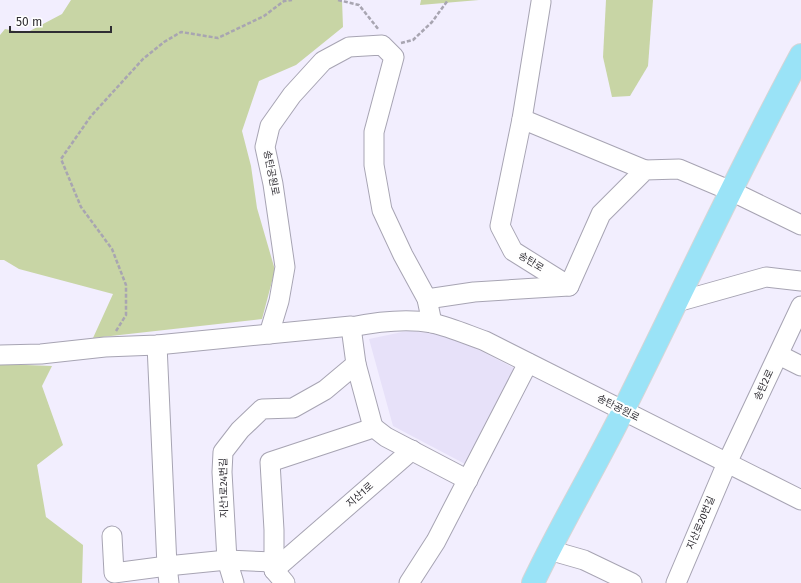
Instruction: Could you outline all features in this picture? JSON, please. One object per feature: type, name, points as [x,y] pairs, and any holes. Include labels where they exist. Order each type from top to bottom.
[{"type":"main road","points":[[533,583],[623,411],[731,191],[801,55]]},
{"type":"street","name":"송탄로","points":[[541,2],[522,119],[500,226],[513,251],[569,286]]},
{"type":"street","name":"송탄공원로","points":[[269,334],[279,301],[285,267],[276,198],[265,148],[270,126],[292,95],[324,61],[349,47],[382,45],[397,50]]},
{"type":"street","points":[[397,50],[374,132],[374,164],[382,210],[403,255],[427,299],[432,323]]},
{"type":"street","points":[[522,119],[645,170],[679,169],[731,191],[801,225]]},
{"type":"street","points":[[427,299],[474,292],[569,286],[601,214],[645,170]]},
{"type":"street","points":[[677,302],[766,278],[801,281]]},
{"type":"street","name":"송탄2로","points":[[727,463],[801,306]]},
{"type":"street","name":"송탄공원로","points":[[0,355],[40,354],[105,347],[157,345],[352,326],[351,327],[388,322],[408,321],[432,323],[485,341],[801,500]]},
{"type":"street","points":[[351,327],[356,364],[373,427],[386,437],[468,480]]},
{"type":"street","points":[[157,345],[168,574]]},
{"type":"street","points":[[779,355],[801,366]]},
{"type":"street","points":[[409,583],[436,542],[528,363]]},
{"type":"street","name":"지산1로24번길","points":[[234,583],[227,560],[222,472],[223,452],[240,430],[262,409],[293,408],[326,390],[356,364]]},
{"type":"street","points":[[112,536],[114,573],[168,574],[227,560],[278,571],[270,462],[373,427]]},
{"type":"street","name":"지산1로","points":[[278,571],[412,450]]},
{"type":"street","name":"지산로20번길","points":[[676,583],[727,463]]},
{"type":"street","points":[[549,550],[584,560],[632,583]]},
{"type":"path","points":[[105,347],[126,315],[126,285],[112,249],[81,207],[61,159],[91,116],[143,59],[164,42],[181,32],[218,38],[264,16],[284,1],[292,0]]},
{"type":"path","points":[[338,0],[359,5],[382,33]]},
{"type":"path","points":[[397,50],[413,40],[432,22],[448,0]]},
{"type":"shaded area","points":[[407,331],[438,334],[475,348],[518,370],[467,465],[393,426],[369,339]]},
{"type":"green space","points":[[71,0],[342,0],[343,27],[296,65],[259,81],[242,131],[251,166],[257,208],[275,270],[262,319],[93,338],[113,294],[19,269],[4,260],[0,260],[0,35],[5,29],[26,33],[62,14]]},
{"type":"green space","points":[[421,0],[479,0],[420,5]]},
{"type":"green space","points":[[606,0],[653,0],[648,66],[630,96],[612,97],[603,57]]},
{"type":"green space","points":[[0,364],[52,366],[42,386],[63,445],[37,465],[46,517],[83,545],[82,583],[0,583]]}]
